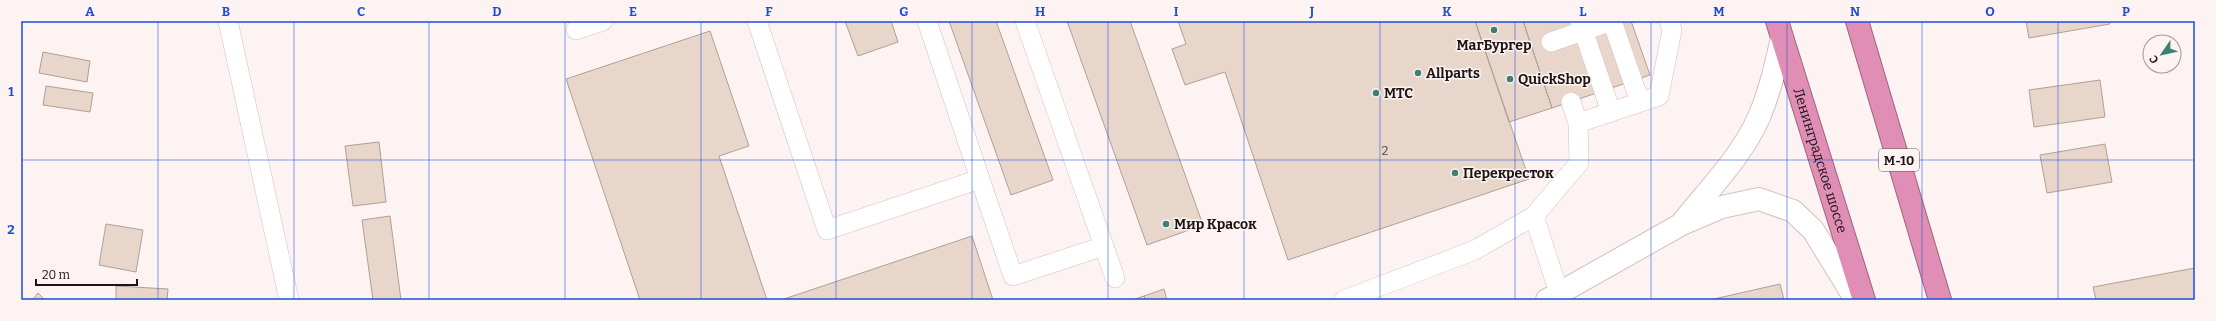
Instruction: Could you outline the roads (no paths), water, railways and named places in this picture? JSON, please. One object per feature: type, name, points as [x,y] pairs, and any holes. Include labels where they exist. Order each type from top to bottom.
[{"type":"highway","name":"М-10","points":[[1857,21],[1940,300]]},
{"type":"highway","name":"Ленинградское шоссе","points":[[1780,30],[1864,300]]},
{"type":"main road","points":[[1682,224],[1738,154],[1758,118],[1771,84],[1780,30]]},
{"type":"main road","points":[[1553,297],[1682,224],[1722,207],[1759,199],[1793,211],[1813,230],[1856,300]]},
{"type":"lane","points":[[228,21],[289,300]]},
{"type":"lane","points":[[576,30],[603,21]]},
{"type":"lane","points":[[757,21],[827,230],[980,179]]},
{"type":"lane","points":[[927,21],[1013,276],[1104,246]]},
{"type":"lane","points":[[1025,21],[1115,278]]},
{"type":"lane","points":[[1551,42],[1582,26],[1612,21],[1640,102]]},
{"type":"lane","points":[[1578,123],[1659,96],[1672,30],[1669,21]]},
{"type":"lane","points":[[1582,26],[1611,112]]},
{"type":"lane","points":[[1344,300],[1475,250],[1534,216],[1579,163],[1578,123],[1571,102]]},
{"type":"lane","points":[[1534,216],[1553,297]]},
{"type":"place","name":"МагБургер","points":[[1494,30]]},
{"type":"place","name":"Allparts","points":[[1418,73]]},
{"type":"place","name":"QuickShop","points":[[1510,79]]},
{"type":"place","name":"МТС","points":[[1376,93]]},
{"type":"place","name":"Перекресток","points":[[1455,173]]},
{"type":"place","name":"Мир Красок","points":[[1166,224]]}]
